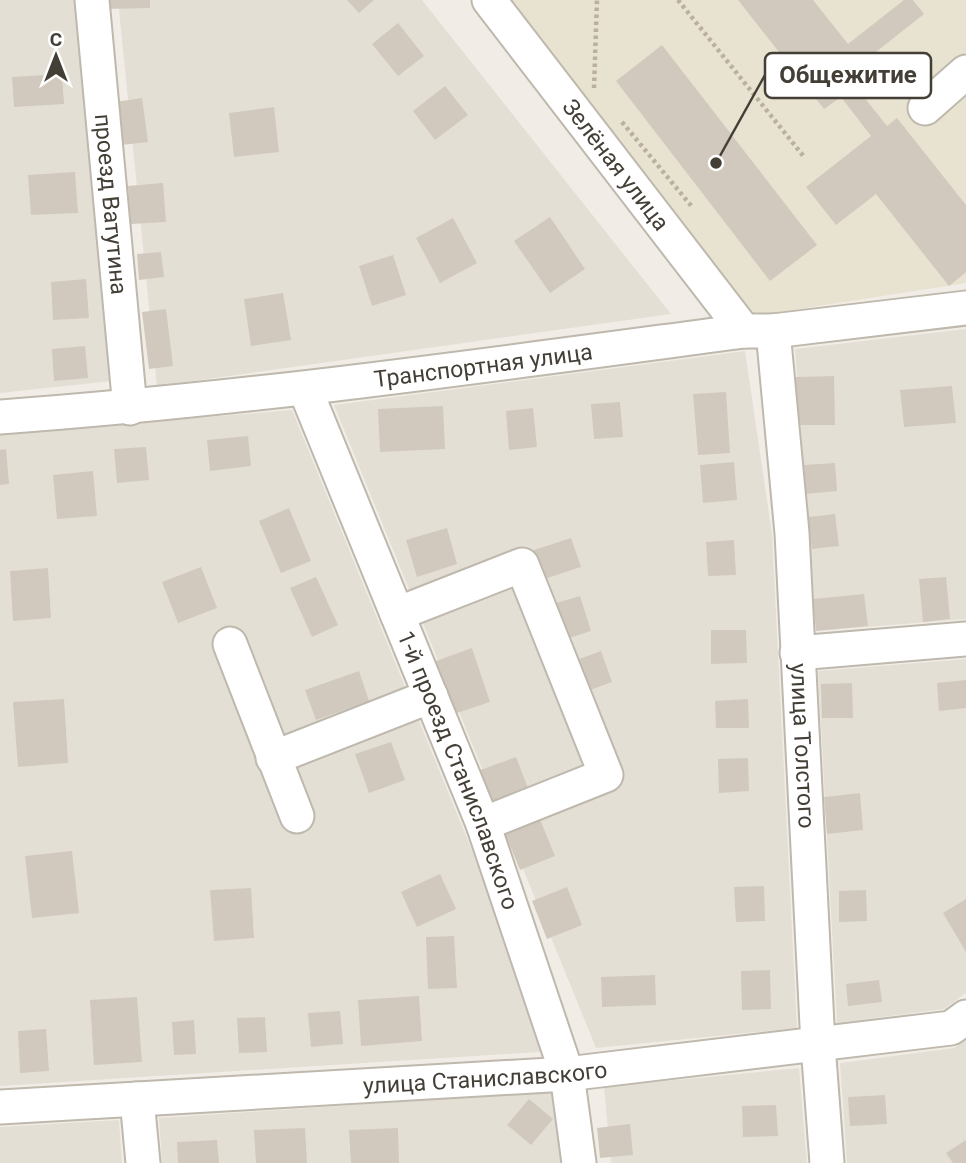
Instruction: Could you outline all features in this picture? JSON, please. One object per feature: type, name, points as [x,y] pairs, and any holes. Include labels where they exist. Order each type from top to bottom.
[{"type":"street","name":"проезд Ватутина","points":[[92,0],[130,408]]},
{"type":"street","name":"Зелёная улица","points":[[489,0],[759,331]]},
{"type":"street","points":[[925,108],[966,72]]},
{"type":"street","name":"Транспортная улица","points":[[0,417],[130,408],[305,389],[759,331],[966,308]]},
{"type":"street","name":"улица Толстого","points":[[759,331],[792,533],[818,1045],[827,1163]]},
{"type":"street","name":"1-й проезд Станиславского","points":[[305,389],[483,824],[567,1074],[579,1163]]},
{"type":"street","points":[[397,614],[522,565],[527,577],[606,775],[483,824]]},
{"type":"street","points":[[797,653],[966,639]]},
{"type":"street","points":[[229,644],[297,816]]},
{"type":"street","points":[[273,758],[431,696]]},
{"type":"street","name":"улица Станиславского","points":[[0,1107],[567,1074],[951,1028],[966,1017]]},
{"type":"street","points":[[138,1099],[143,1163]]},
{"type":"path","points":[[597,0],[594,88],[602,98]]},
{"type":"path","points":[[678,0],[805,158]]},
{"type":"path","points":[[619,118],[693,208]]},
{"type":"shaded area","points":[[0,0],[80,0],[112,381],[0,393]]},
{"type":"shaded area","points":[[118,0],[422,0],[671,314],[157,386]]},
{"type":"shaded area","points":[[508,0],[966,0],[966,283],[754,316]]},
{"type":"shaded area","points":[[966,329],[966,619],[816,631],[795,349]]},
{"type":"shaded area","points":[[745,351],[772,534],[797,1028],[596,1048],[334,405]]},
{"type":"shaded area","points":[[292,410],[554,1051],[0,1086],[0,435]]},
{"type":"shaded area","points":[[966,659],[966,993],[944,1009],[837,1023],[818,671]]},
{"type":"shaded area","points":[[966,1040],[966,1163],[847,1163],[840,1063],[954,1048]]},
{"type":"shaded area","points":[[799,1068],[807,1163],[611,1163],[604,1087]]},
{"type":"shaded area","points":[[564,1091],[570,1163],[162,1163],[159,1118]]},
{"type":"shaded area","points":[[119,1120],[122,1163],[0,1163],[0,1127]]},
{"type":"building","points":[[104,0],[150,0],[150,8],[104,9]]},
{"type":"building","points":[[347,0],[374,0],[359,13]]},
{"type":"building","points":[[738,0],[813,0],[848,44],[904,0],[913,0],[924,14],[862,63],[871,73],[855,86],[887,126],[897,118],[966,205],[966,272],[949,286],[876,194],[836,225],[806,187],[871,136],[841,97],[824,109]]},
{"type":"building","points":[[398,23],[424,56],[398,76],[372,44]]},
{"type":"building","points":[[662,45],[817,245],[770,281],[616,81]]},
{"type":"building","points":[[62,74],[64,104],[14,107],[12,77]]},
{"type":"building","points":[[445,86],[468,115],[435,140],[413,111]]},
{"type":"building","points":[[142,98],[148,142],[121,145],[115,102]]},
{"type":"building","points":[[274,107],[279,152],[234,157],[229,113]]},
{"type":"building","points":[[75,172],[78,213],[31,215],[28,175]]},
{"type":"building","points":[[163,183],[166,222],[131,224],[128,186]]},
{"type":"building","points":[[550,217],[585,269],[550,293],[514,241]]},
{"type":"building","points":[[453,218],[477,263],[440,283],[416,238]]},
{"type":"building","points":[[161,252],[164,277],[139,280],[137,254]]},
{"type":"building","points":[[393,255],[406,295],[372,306],[359,266]]},
{"type":"building","points":[[86,279],[89,318],[53,320],[51,282]]},
{"type":"building","points":[[283,293],[291,340],[251,346],[244,299]]},
{"type":"building","points":[[166,309],[173,366],[149,369],[142,312]]},
{"type":"building","points":[[85,346],[88,378],[54,381],[52,349]]},
{"type":"building","points":[[834,376],[835,425],[797,425],[796,377]]},
{"type":"building","points":[[952,386],[956,423],[904,427],[900,390]]},
{"type":"building","points":[[726,392],[730,453],[698,455],[693,394]]},
{"type":"building","points":[[620,402],[623,437],[594,439],[591,404]]},
{"type":"building","points":[[443,406],[445,449],[380,452],[378,409]]},
{"type":"building","points":[[533,408],[537,447],[509,450],[506,411]]},
{"type":"building","points":[[248,436],[251,466],[210,471],[207,440]]},
{"type":"building","points":[[146,447],[149,480],[117,483],[114,449]]},
{"type":"building","points":[[6,449],[9,484],[0,485],[0,450]]},
{"type":"building","points":[[734,462],[737,500],[703,503],[700,465]]},
{"type":"building","points":[[835,463],[837,491],[806,494],[804,465]]},
{"type":"building","points":[[93,471],[97,516],[57,519],[53,475]]},
{"type":"building","points":[[289,508],[311,561],[281,573],[259,521]]},
{"type":"building","points":[[835,514],[839,546],[812,549],[808,517]]},
{"type":"building","points":[[447,528],[457,564],[417,577],[406,540]]},
{"type":"building","points":[[571,538],[581,567],[541,580],[531,551]]},
{"type":"building","points":[[734,540],[736,575],[708,576],[706,542]]},
{"type":"building","points":[[201,567],[217,608],[178,623],[162,582]]},
{"type":"building","points":[[48,568],[51,618],[13,621],[10,571]]},
{"type":"building","points":[[316,577],[338,625],[312,637],[290,588]]},
{"type":"building","points":[[946,577],[950,619],[923,622],[919,579]]},
{"type":"building","points":[[864,594],[868,626],[816,631],[813,599]]},
{"type":"building","points":[[580,596],[591,631],[560,641],[549,605]]},
{"type":"building","points":[[711,630],[746,630],[747,663],[711,664]]},
{"type":"building","points":[[472,648],[490,702],[454,714],[436,661]]},
{"type":"building","points":[[601,651],[612,682],[582,693],[571,662]]},
{"type":"building","points":[[359,671],[369,701],[316,720],[305,690]]},
{"type":"building","points":[[966,680],[966,708],[939,711],[937,683]]},
{"type":"building","points":[[852,683],[853,718],[822,718],[821,684]]},
{"type":"building","points":[[64,699],[68,763],[18,767],[13,702]]},
{"type":"building","points":[[748,699],[749,728],[716,728],[715,701]]},
{"type":"building","points":[[391,742],[405,780],[369,793],[355,754]]},
{"type":"building","points":[[516,757],[528,788],[487,804],[475,772]]},
{"type":"building","points":[[748,758],[749,791],[719,793],[718,759]]},
{"type":"building","points":[[860,793],[863,830],[827,834],[824,797]]},
{"type":"building","points":[[539,817],[555,856],[520,870],[504,831]]},
{"type":"building","points":[[72,851],[79,913],[32,918],[25,856]]},
{"type":"building","points":[[440,874],[456,909],[417,927],[401,892]]},
{"type":"building","points":[[764,886],[765,921],[736,922],[734,887]]},
{"type":"building","points":[[567,887],[582,925],[547,939],[532,901]]},
{"type":"building","points":[[251,888],[254,938],[214,941],[210,890]]},
{"type":"building","points":[[866,890],[867,921],[839,922],[839,891]]},
{"type":"building","points":[[966,899],[966,952],[943,913]]},
{"type":"building","points":[[454,936],[457,988],[428,989],[426,937]]},
{"type":"building","points":[[770,970],[771,1009],[742,1010],[741,971]]},
{"type":"building","points":[[655,975],[656,1005],[602,1007],[601,977]]},
{"type":"building","points":[[879,980],[882,1002],[848,1006],[846,984]]},
{"type":"building","points":[[419,996],[422,1041],[361,1046],[358,1000]]},
{"type":"building","points":[[137,997],[142,1062],[94,1065],[90,1000]]},
{"type":"building","points":[[340,1011],[343,1044],[311,1047],[308,1013]]},
{"type":"building","points":[[265,1017],[267,1052],[239,1053],[237,1018]]},
{"type":"building","points":[[194,1020],[196,1054],[174,1055],[172,1022]]},
{"type":"building","points":[[46,1029],[49,1071],[20,1073],[18,1031]]},
{"type":"building","points":[[885,1095],[887,1124],[850,1126],[848,1097]]},
{"type":"building","points":[[529,1099],[553,1119],[531,1145],[507,1125]]},
{"type":"building","points":[[776,1105],[778,1136],[743,1137],[742,1106]]},
{"type":"building","points":[[630,1124],[633,1155],[600,1158],[597,1128]]},
{"type":"building","points":[[305,1128],[307,1163],[256,1163],[254,1130]]},
{"type":"building","points":[[398,1128],[399,1163],[351,1163],[349,1130]]},
{"type":"building","points":[[217,1140],[219,1163],[178,1163],[177,1142]]},
{"type":"building","points":[[966,1140],[966,1163],[953,1163],[946,1153]]},
{"type":"place","name":"Общежитие","points":[[716,163]]}]
